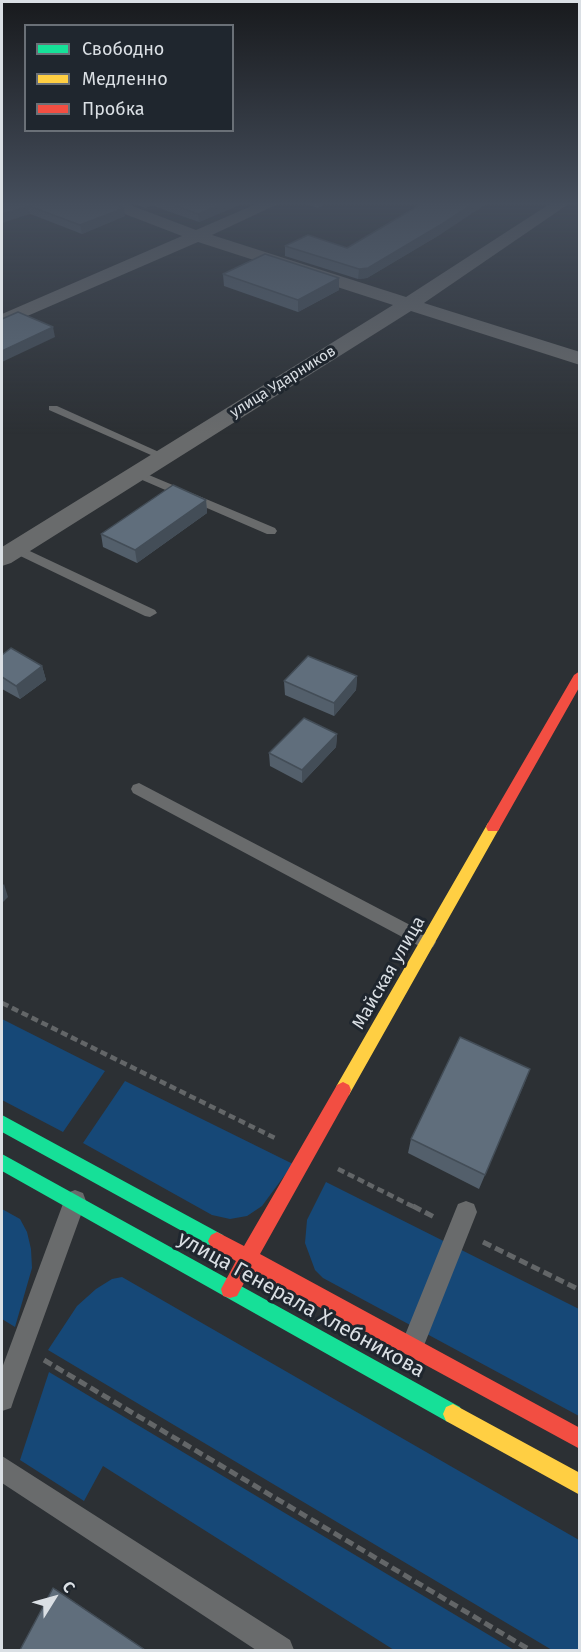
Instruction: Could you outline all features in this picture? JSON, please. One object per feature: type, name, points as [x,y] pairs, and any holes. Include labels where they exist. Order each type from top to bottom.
[{"type":"street","points":[[2,321],[96,280]]},
{"type":"street","points":[[332,280],[579,359]]},
{"type":"street","name":"улица Ударников","points":[[9,553],[445,280]]},
{"type":"street","name":"Майская улица","points":[[230,1289],[579,675]]},
{"type":"street","name":"улица Генерала Хлебникова","points":[[2,1123],[579,1439]]},
{"type":"street","name":"улица Генерала Хлебникова","points":[[2,1162],[579,1485]]},
{"type":"lane","points":[[53,408],[164,457]]},
{"type":"lane","points":[[137,474],[271,531]]},
{"type":"lane","points":[[9,553],[150,614]]},
{"type":"lane","points":[[139,789],[427,942]]},
{"type":"lane","points":[[2,1398],[74,1203],[92,1172]]},
{"type":"lane","points":[[412,1347],[466,1212]]},
{"type":"lane","points":[[2,1469],[280,1650]]},
{"type":"path","points":[[41,1358],[530,1650]]},
{"type":"shaded area","points":[[2,1019],[105,1071],[63,1132],[2,1100]]},
{"type":"shaded area","points":[[125,1081],[293,1164],[262,1206],[247,1216],[230,1219],[212,1215],[83,1143]]},
{"type":"shaded area","points":[[326,1182],[579,1309],[579,1416],[323,1278],[315,1270],[305,1243],[307,1220]]},
{"type":"shaded area","points":[[2,1209],[20,1219],[27,1232],[31,1249],[32,1268],[15,1327],[2,1319]]},
{"type":"shaded area","points":[[122,1277],[579,1540],[579,1650],[552,1650],[48,1350],[77,1306],[96,1289],[112,1279]]},
{"type":"shaded area","points":[[49,1372],[514,1650],[394,1650],[103,1466],[84,1501],[20,1460]]},
{"type":"building","points":[[241,280],[335,280],[298,300]]},
{"type":"building","points":[[18,312],[53,327],[2,351],[2,319]]},
{"type":"building","points":[[173,485],[206,500],[135,550],[101,534]]},
{"type":"building","points":[[11,648],[42,666],[16,686],[2,677],[2,655]]},
{"type":"building","points":[[308,656],[357,676],[334,703],[284,681]]},
{"type":"building","points":[[304,718],[337,734],[302,770],[269,753]]},
{"type":"building","points":[[460,1037],[530,1069],[485,1175],[411,1139]]},
{"type":"building","points":[[53,1588],[145,1650],[20,1650]]},
{"type":"traffic: fast","points":[[2,1123],[217,1241]]},
{"type":"traffic: fast","points":[[2,1162],[453,1414]]},
{"type":"traffic: slow","points":[[343,1090],[493,827]]},
{"type":"traffic: slow","points":[[453,1414],[580,1485]]},
{"type":"traffic: jam","points":[[493,827],[580,675]]},
{"type":"traffic: jam","points":[[230,1289],[343,1090]]},
{"type":"traffic: jam","points":[[217,1241],[580,1439]]}]
